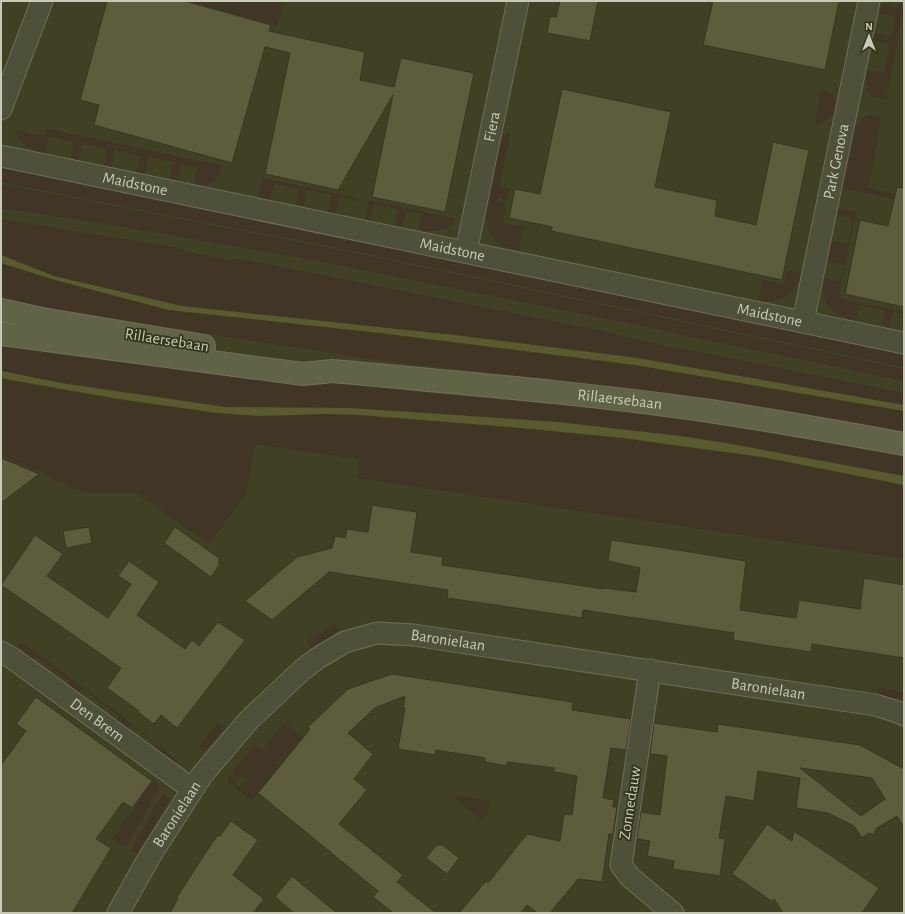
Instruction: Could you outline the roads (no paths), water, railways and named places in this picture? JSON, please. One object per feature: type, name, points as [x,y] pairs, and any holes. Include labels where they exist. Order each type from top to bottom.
[{"type":"street","points":[[1,109],[42,1]]},
{"type":"street","name":"Fiera","points":[[466,252],[518,1]]},
{"type":"street","name":"Park Genova","points":[[803,322],[869,1]]},
{"type":"street","name":"Maidstone","points":[[1,156],[904,343]]},
{"type":"street","name":"Rillaersebaan","points":[[1,310],[127,334],[305,363],[333,371],[590,396],[702,410],[904,444]]},
{"type":"street","name":"Rillaersebaan","points":[[1,334],[303,374],[333,371]]},
{"type":"street","name":"Baronielaan","points":[[118,913],[192,789],[202,775],[249,720],[302,670],[318,658],[344,642],[377,633],[414,635],[875,705],[904,715]]},
{"type":"street","name":"Den Brem","points":[[1,652],[12,658],[192,789]]},
{"type":"street","name":"Zonnedauw","points":[[650,670],[621,865],[631,878],[673,913]]}]
